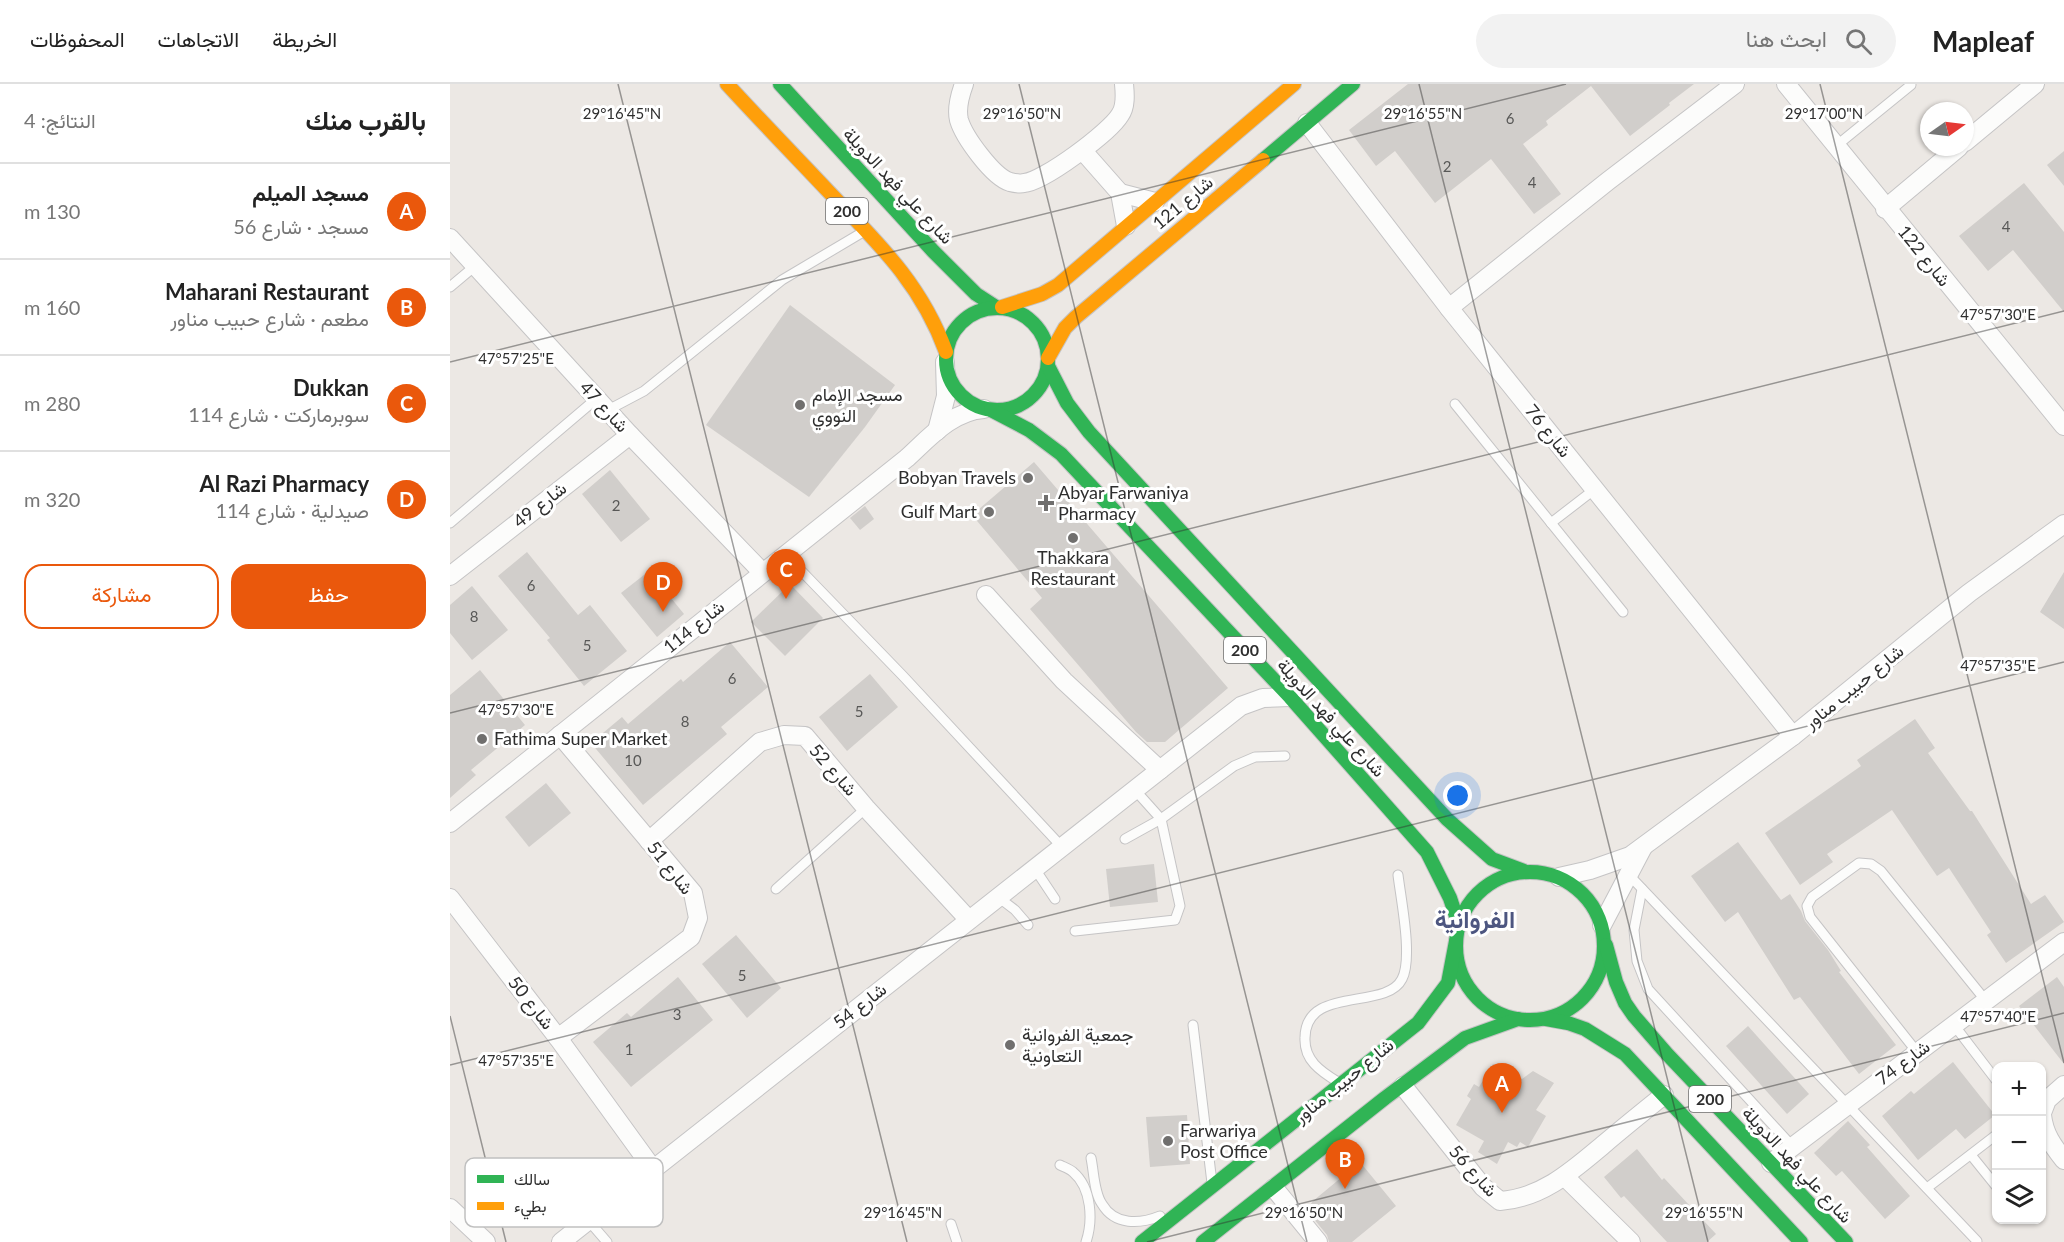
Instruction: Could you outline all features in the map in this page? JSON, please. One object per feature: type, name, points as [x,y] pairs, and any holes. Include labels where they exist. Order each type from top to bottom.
[{"type":"main road","name":"200","points":[[727,84],[866,230],[904,274],[922,300],[942,339],[949,378],[957,392],[970,402],[988,409]]},
{"type":"main road","name":"شارع علي فهد الدويلة","points":[[780,84],[933,251],[976,294],[999,307]]},
{"type":"main road","name":"شارع 121","points":[[999,307],[1042,294],[1058,285],[1294,84]]},
{"type":"main road","name":"شارع 121","points":[[1048,362],[1065,328],[1076,316],[1353,84]]},
{"type":"main road","name":"200","points":[[999,307],[1017,311],[1035,324],[1046,343],[1048,362]]},
{"type":"main road","points":[[946,357],[949,338],[957,326],[968,316],[981,309],[999,307]]},
{"type":"main road","name":"شارع علي فهد الدويلة","points":[[1048,362],[1067,403],[1089,432],[1447,819],[1492,859],[1524,871]]},
{"type":"main road","points":[[988,409],[1004,410],[1028,400],[1038,390],[1044,379],[1048,362]]},
{"type":"main road","name":"شارع علي فهد الدويلة","points":[[988,409],[1029,430],[1061,454],[1290,698],[1427,852],[1450,898],[1459,925]]},
{"type":"main road","name":"200","points":[[1546,1019],[1566,1011],[1583,998],[1596,981],[1604,960],[1603,932],[1596,909],[1574,885],[1546,873],[1524,871],[1502,876],[1483,888],[1468,905],[1459,925],[1456,941],[1457,960],[1472,992],[1485,1005],[1501,1014],[1518,1020],[1546,1019],[1568,1023],[1585,1029],[1625,1054],[1801,1242]]},
{"type":"main road","name":"شارع علي فهد الدويلة","points":[[1603,932],[1616,982],[1625,1003],[1659,1059],[1771,1163],[1846,1242]]},
{"type":"main road","name":"شارع حبيب مناور","points":[[1142,1242],[1418,1023],[1448,983],[1456,941]]},
{"type":"main road","points":[[1203,1242],[1385,1098],[1466,1038],[1518,1020]]},
{"type":"main road","points":[[1650,1080],[1649,1071],[1659,1059]]},
{"type":"main road","points":[[1357,1070],[1367,1067],[1381,1074],[1387,1088],[1385,1098]]},
{"type":"street","points":[[964,84],[959,101],[959,118],[967,139],[999,177],[1010,182],[1026,183],[1039,178],[1083,151],[1120,115],[1125,98],[1124,84]]},
{"type":"street","points":[[1449,308],[1608,181],[1736,84]]},
{"type":"street","name":"شارع 122","points":[[1786,84],[2064,426]]},
{"type":"street","points":[[1974,135],[2035,84]]},
{"type":"street","name":"شارع 76","points":[[1307,123],[1449,308],[1793,736]]},
{"type":"street","points":[[1083,151],[1120,193],[1126,226]]},
{"type":"street","points":[[1886,209],[1948,156]]},
{"type":"street","points":[[1120,193],[1155,202]]},
{"type":"street","name":"شارع 47","points":[[451,243],[762,573]]},
{"type":"street","points":[[937,431],[946,396],[946,357]]},
{"type":"street","name":"شارع 114","points":[[450,823],[907,459],[950,420],[965,413],[988,409]]},
{"type":"street","name":"شارع 49","points":[[450,576],[630,435]]},
{"type":"street","name":"شارع حبيب مناور","points":[[1559,877],[1610,864],[1630,856],[1643,847],[1793,736],[1969,593],[2064,524]]},
{"type":"street","points":[[986,595],[1064,681],[1160,770]]},
{"type":"street","name":"شارع 54","points":[[663,1160],[1241,706],[1263,698],[1290,698]]},
{"type":"street","name":"شارع 51","points":[[558,1038],[691,937],[698,918],[693,892],[560,735]]},
{"type":"street","name":"شارع 52","points":[[649,841],[760,742],[784,735],[804,736],[866,808],[969,920]]},
{"type":"street","name":"شارع حبيب مناور","points":[[1603,932],[1643,847]]},
{"type":"street","name":"شارع 50","points":[[450,898],[558,1038],[644,1158]]},
{"type":"street","name":"شارع 74","points":[[1771,1163],[2064,942]]},
{"type":"street","points":[[2046,1103],[2064,1085]]},
{"type":"street","name":"شارع 56","points":[[1403,1086],[1483,1187],[1500,1201],[1514,1200],[1538,1192],[1565,1177],[1664,1095]]},
{"type":"street","points":[[2042,1116],[2043,1127],[2050,1143],[2064,1160]]},
{"type":"street","points":[[1565,1177],[1631,1242]]},
{"type":"street","points":[[1274,1188],[1318,1242]]},
{"type":"street","points":[[450,1208],[465,1222]]},
{"type":"street","points":[[470,1227],[486,1242]]},
{"type":"street","name":"شارع 54","points":[[561,1242],[579,1227]]},
{"type":"lane","points":[[1836,146],[1911,85]]},
{"type":"lane","points":[[450,523],[602,405],[644,391],[782,280],[866,230]]},
{"type":"lane","points":[[450,287],[475,266]]},
{"type":"lane","points":[[1455,404],[1623,612]]},
{"type":"lane","points":[[1551,523],[1595,489]]},
{"type":"lane","points":[[786,555],[903,676],[1062,847]]},
{"type":"lane","points":[[1125,839],[1161,819],[1234,766],[1255,757],[1285,756]]},
{"type":"lane","points":[[1075,931],[1175,920],[1180,906],[1161,819],[1135,790]]},
{"type":"lane","points":[[776,889],[866,808]]},
{"type":"lane","points":[[1917,1052],[1810,917],[1807,906],[1812,897],[1859,863],[1871,864],[1881,871],[1986,1001]]},
{"type":"lane","points":[[1035,869],[1055,899]]},
{"type":"lane","points":[[1340,1084],[1320,1071],[1313,1063],[1305,1048],[1305,1033],[1311,1018],[1329,1004],[1375,995],[1389,990],[1402,981],[1408,964],[1398,875]]},
{"type":"lane","points":[[1629,875],[1977,1241]]},
{"type":"lane","points":[[1642,889],[1634,930],[1637,961],[1648,989],[1792,1146]]},
{"type":"lane","points":[[998,897],[1015,910],[1028,925]]},
{"type":"lane","points":[[1193,1025],[1213,1186]]},
{"type":"lane","points":[[1954,1025],[1992,1075]]},
{"type":"lane","points":[[1927,1188],[1992,1139]]},
{"type":"lane","points":[[1971,1155],[1992,1181]]},
{"type":"lane","points":[[1091,1158],[1101,1204],[1112,1215],[1126,1222],[1139,1223],[1150,1220],[1196,1201]]},
{"type":"lane","points":[[1060,1165],[1073,1172],[1082,1183],[1088,1199],[1090,1230],[1086,1242]]},
{"type":"lane","points":[[951,1224],[957,1242]]},
{"type":"lane","points":[[594,1227],[607,1242]]},
{"type":"building","points":[[1408,84],[1694,84],[1630,136],[1591,86],[1546,121],[1548,125],[1523,144],[1561,194],[1534,214],[1491,159],[1435,203],[1395,151],[1376,166],[1349,130]]},
{"type":"building","points":[[2064,151],[2064,186],[2047,165]]},
{"type":"building","points":[[2024,183],[2064,232],[2064,312],[2013,250],[1988,271],[1959,236]]},
{"type":"building","name":"مسجد الإمام النووي","points":[[790,305],[895,385],[809,497],[706,425]]},
{"type":"building","points":[[1034,462],[1228,688],[1165,742],[1147,742],[1136,732],[1030,609],[1042,598],[972,515]]},
{"type":"building","points":[[610,470],[650,519],[621,542],[582,494]]},
{"type":"building","points":[[865,506],[874,519],[860,530],[850,518]]},
{"type":"building","points":[[527,552],[578,615],[590,605],[627,651],[584,686],[547,640],[550,638],[498,576]]},
{"type":"building","points":[[649,571],[684,614],[657,637],[621,593]]},
{"type":"building","points":[[2064,572],[2064,629],[2040,612]]},
{"type":"building","points":[[790,584],[823,618],[785,656],[751,622]]},
{"type":"building","points":[[472,586],[508,630],[472,660],[450,633],[450,605]]},
{"type":"building","points":[[730,642],[768,687],[721,727],[727,734],[643,805],[591,743],[622,717],[628,724],[681,679],[683,682]]},
{"type":"building","points":[[480,670],[525,725],[471,770],[476,775],[450,798],[450,695]]},
{"type":"building","points":[[870,674],[898,707],[847,751],[819,717]]},
{"type":"building","points":[[1915,719],[1935,748],[1928,753],[1972,811],[2031,904],[2045,895],[2064,922],[2006,963],[1987,935],[1991,932],[1949,868],[1937,876],[1892,810],[1827,854],[1833,862],[1800,885],[1765,833],[1861,766],[1857,760]]},
{"type":"building","points":[[546,783],[571,813],[529,847],[505,817]]},
{"type":"building","points":[[1738,842],[1781,900],[1790,894],[1805,921],[1828,950],[1841,971],[1839,972],[1896,1045],[1859,1074],[1800,997],[1794,1000],[1738,912],[1725,922],[1691,876]]},
{"type":"building","points":[[1154,864],[1158,902],[1110,907],[1106,869]]},
{"type":"building","points":[[736,935],[781,988],[747,1018],[702,964]]},
{"type":"building","points":[[678,977],[713,1020],[631,1087],[593,1042],[627,1013],[631,1017]]},
{"type":"building","points":[[2057,977],[2064,987],[2064,1064],[2019,1006]]},
{"type":"building","points":[[1748,1026],[1809,1094],[1787,1114],[1726,1046]]},
{"type":"building","points":[[1953,1062],[1992,1111],[1992,1117],[1965,1139],[1956,1129],[1918,1160],[1882,1116],[1911,1091],[1914,1094]]},
{"type":"building","points":[[1493,1064],[1522,1079],[1533,1071],[1554,1083],[1536,1110],[1546,1116],[1528,1147],[1520,1142],[1517,1147],[1508,1142],[1497,1164],[1478,1152],[1484,1141],[1456,1125],[1471,1099],[1467,1096],[1474,1084],[1479,1087]]},
{"type":"building","name":"Farwariya Post Office","points":[[1187,1115],[1190,1164],[1150,1167],[1146,1117]]},
{"type":"building","points":[[1848,1121],[1870,1145],[1867,1147],[1910,1196],[1885,1219],[1842,1171],[1836,1176],[1814,1153]]},
{"type":"building","points":[[1637,1149],[1662,1180],[1664,1178],[1716,1234],[1707,1242],[1667,1242],[1624,1196],[1621,1198],[1604,1177]]},
{"type":"building","points":[[1360,1162],[1396,1206],[1352,1242],[1329,1242],[1327,1235],[1309,1213],[1308,1208],[1313,1201]]},
{"type":"traffic: fast","points":[[780,84],[933,251],[976,294],[996,307]]},
{"type":"traffic: fast","points":[[1263,160],[1353,84]]},
{"type":"traffic: fast","points":[[997,308],[1017,312],[1033,323],[1044,339],[1048,359],[1044,379],[1033,395],[1017,406],[997,410],[977,406],[961,395],[950,379],[946,359],[950,339],[961,323],[977,312],[997,308]]},
{"type":"traffic: fast","points":[[1048,366],[1067,403],[1089,432],[1447,819],[1492,859],[1524,871]]},
{"type":"traffic: fast","points":[[991,410],[1029,430],[1061,454],[1290,697],[1427,852],[1450,898],[1459,925]]},
{"type":"traffic: fast","points":[[1530,872],[1558,877],[1571,884],[1582,894],[1592,905],[1599,918],[1604,946],[1599,974],[1592,987],[1582,998],[1571,1008],[1558,1015],[1530,1020],[1502,1015],[1489,1008],[1478,998],[1468,987],[1461,974],[1456,946],[1461,918],[1468,905],[1478,894],[1489,884],[1502,877],[1530,872]]},
{"type":"traffic: fast","points":[[1142,1242],[1418,1023],[1448,983],[1456,941]]},
{"type":"traffic: fast","points":[[1606,945],[1616,982],[1625,1003],[1634,1016],[1667,1054],[1846,1242]]},
{"type":"traffic: fast","points":[[1203,1242],[1385,1098],[1465,1038],[1518,1019]]},
{"type":"traffic: fast","points":[[1546,1019],[1585,1029],[1625,1054],[1801,1242]]},
{"type":"traffic: slow","points":[[727,84],[864,228],[896,265],[924,305],[946,352]]},
{"type":"traffic: slow","points":[[1002,307],[1042,294],[1058,285],[1294,84]]},
{"type":"traffic: slow","points":[[1048,358],[1065,328],[1076,317],[1263,160]]},
{"type":"place","name":"مسجد الإمام النووي","points":[[800,405]]},
{"type":"place","name":"Bobyan Travels","points":[[1028,478]]},
{"type":"place","name":"Abyar Farwaniya Pharmacy","points":[[1046,503]]},
{"type":"place","name":"Gulf Mart","points":[[989,512]]},
{"type":"place","name":"Thakkara Restaurant","points":[[1073,538]]},
{"type":"place","name":"Dukkan","points":[[786,599]]},
{"type":"place","name":"Al Razi Pharmacy","points":[[663,612]]},
{"type":"place","name":"Fathima Super Market","points":[[482,739]]},
{"type":"place","name":"جمعية الفروانية التعاونية","points":[[1010,1045]]},
{"type":"place","name":"مسجد الميلم","points":[[1502,1113]]},
{"type":"place","name":"Farwariya Post Office","points":[[1168,1141]]},
{"type":"place","name":"Maharani Restaurant","points":[[1345,1189]]},
{"type":"district","name":"الفروانية","points":[[1475,920]]}]
